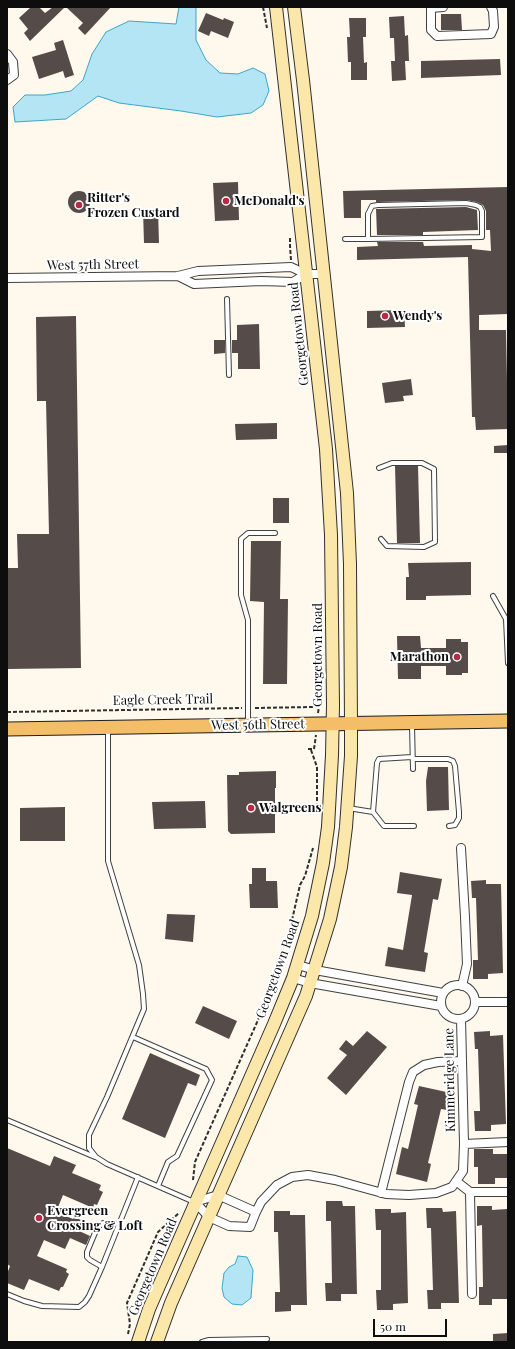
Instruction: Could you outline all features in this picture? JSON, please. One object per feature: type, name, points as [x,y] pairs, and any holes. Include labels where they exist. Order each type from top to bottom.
[{"type":"main road","name":"Georgetown Road","points":[[133,1339],[149,1309],[191,1200],[293,978],[312,916],[325,844],[330,790],[332,724],[331,535],[326,449],[276,7]]},
{"type":"main road","points":[[157,1342],[171,1303],[298,1014],[315,970],[326,935],[341,867],[348,808],[351,724],[350,564],[347,493],[294,7]]},
{"type":"main road","name":"West 56th Street","points":[[7,728],[108,728],[508,721]]},
{"type":"street","points":[[443,7],[430,7],[432,30],[435,36],[491,34],[494,27],[493,11],[491,7]]},
{"type":"street","points":[[7,54],[13,62],[14,75],[7,80]]},
{"type":"street","name":"West 57th Street","points":[[7,278],[178,276],[198,271],[291,267],[306,274],[323,274]]},
{"type":"street","name":"West 57th Street","points":[[178,276],[194,284],[261,281],[293,282],[306,274]]},
{"type":"street","points":[[461,848],[466,917],[466,964],[462,986]]},
{"type":"street","points":[[298,965],[315,970],[443,993]]},
{"type":"street","points":[[293,978],[310,983],[441,1006]]},
{"type":"street","points":[[451,986],[462,986],[471,992],[475,1002],[471,1013],[461,1019],[451,1018],[441,1006],[441,998],[443,993],[451,986]]},
{"type":"street","points":[[475,1002],[508,1002]]},
{"type":"street","name":"Kimmeridge Lane","points":[[461,1019],[464,1144],[508,1142]]},
{"type":"street","points":[[381,1193],[409,1082],[413,1072],[424,1065],[438,1062],[462,1061]]},
{"type":"street","points":[[191,1200],[208,1217],[229,1226],[250,1226],[262,1202],[277,1185],[292,1177],[308,1175],[335,1180],[381,1193],[409,1195],[436,1194],[452,1187],[463,1171],[464,1144]]},
{"type":"street","points":[[456,1181],[470,1192],[508,1192]]},
{"type":"street","points":[[470,1192],[472,1294]]},
{"type":"street","points":[[191,1200],[218,1195],[256,1212]]},
{"type":"lane","points":[[345,239],[368,239],[482,237],[482,211],[480,207],[476,205],[466,203],[372,206],[368,214],[368,239]]},
{"type":"lane","points":[[227,299],[229,375]]},
{"type":"lane","points":[[379,468],[392,463],[422,463],[434,469],[435,542],[424,547],[387,546],[380,539]]},
{"type":"lane","points":[[248,725],[248,620],[241,595],[241,539],[248,533],[275,533]]},
{"type":"lane","points":[[494,596],[506,619],[508,663]]},
{"type":"lane","points":[[412,723],[413,769]]},
{"type":"lane","points":[[96,1157],[89,1148],[90,1135],[144,1009],[138,965],[108,861],[108,728]]},
{"type":"lane","points":[[373,812],[377,763],[379,759],[448,759],[453,761],[455,766],[459,812],[459,818],[455,825],[449,826]]},
{"type":"lane","points":[[348,808],[373,812],[384,826],[414,826]]},
{"type":"lane","points":[[133,1037],[206,1069],[212,1080],[177,1156],[168,1162],[158,1186]]},
{"type":"lane","points":[[7,1120],[96,1157],[107,1164],[191,1200]]},
{"type":"lane","points":[[7,1294],[42,1306],[79,1307],[85,1302],[102,1267],[138,1177]]},
{"type":"lane","points":[[102,1267],[87,1257],[87,1252],[97,1228],[103,1223],[119,1224]]},
{"type":"lane","points":[[202,1342],[209,1340],[267,1339]]},
{"type":"path","points":[[295,292],[299,315]]},
{"type":"path","name":"Eagle Creek Trail","points":[[7,712],[312,707],[320,706],[323,701]]},
{"type":"path","points":[[314,749],[309,750],[317,767],[317,808]]},
{"type":"path","points":[[294,939],[292,920],[300,885],[305,876],[315,842]]},
{"type":"path","points":[[133,1339],[127,1303],[158,1232],[191,1200],[195,1162],[266,1002],[279,986]]},
{"type":"water","points":[[179,7],[196,7],[196,40],[206,60],[220,73],[238,74],[253,68],[265,74],[269,91],[263,105],[251,113],[217,117],[119,103],[98,96],[66,119],[15,122],[13,107],[25,95],[45,95],[71,91],[83,80],[92,54],[106,32],[129,21],[176,24]]},
{"type":"water","points":[[238,1256],[247,1257],[253,1270],[251,1298],[242,1305],[232,1304],[224,1297],[222,1288],[224,1273],[229,1267],[235,1264]]},
{"type":"building","points":[[31,7],[39,7],[45,13],[53,7],[65,7],[30,41],[24,33],[28,29],[19,18]]},
{"type":"building","points":[[66,7],[111,7],[85,35],[78,28],[83,23]]},
{"type":"building","points":[[206,13],[223,20],[224,18],[234,22],[228,38],[211,31],[209,36],[198,31]]},
{"type":"building","points":[[441,14],[461,14],[462,30],[441,30]]},
{"type":"building","points":[[404,16],[405,36],[408,35],[409,61],[405,61],[406,80],[392,81],[391,61],[395,61],[394,38],[390,38],[389,17]]},
{"type":"building","points":[[349,18],[366,18],[366,37],[363,37],[364,63],[367,62],[367,80],[351,80],[351,62],[348,62],[347,37],[350,37]]},
{"type":"building","points":[[63,40],[74,75],[65,78],[63,71],[39,79],[32,57],[56,50],[54,43]]},
{"type":"building","points":[[500,59],[501,75],[421,78],[421,61]]},
{"type":"building","name":"McDonald's","points":[[238,182],[239,220],[215,221],[213,183]]},
{"type":"building","points":[[508,187],[508,314],[479,315],[479,330],[506,330],[508,429],[476,430],[475,417],[472,417],[468,257],[357,260],[357,247],[378,246],[377,242],[423,242],[424,246],[472,245],[472,249],[491,251],[490,230],[486,230],[486,211],[483,205],[466,200],[376,202],[376,200],[361,200],[361,218],[344,218],[343,191]]},
{"type":"building","name":"Ritter's Frozen Custard","points":[[79,191],[87,194],[90,202],[87,210],[79,213],[71,210],[68,202],[71,194]]},
{"type":"building","points":[[466,207],[477,210],[478,230],[423,232],[423,235],[377,235],[376,209]]},
{"type":"building","points":[[143,210],[158,210],[159,243],[144,243]]},
{"type":"building","name":"Wendy's","points":[[404,310],[405,327],[367,328],[367,311]]},
{"type":"building","points":[[76,316],[81,668],[7,669],[7,568],[18,568],[17,534],[49,534],[46,401],[37,401],[36,317]]},
{"type":"building","points":[[259,324],[260,369],[238,369],[238,353],[232,353],[232,340],[237,340],[237,325]]},
{"type":"building","points":[[214,340],[225,340],[225,353],[214,354]]},
{"type":"building","points":[[411,379],[413,395],[403,396],[404,401],[385,403],[382,383]]},
{"type":"building","points":[[277,423],[277,439],[236,440],[235,424]]},
{"type":"building","points":[[508,445],[508,453],[494,453],[494,446]]},
{"type":"building","points":[[395,466],[418,466],[420,543],[397,543]]},
{"type":"building","points":[[273,498],[289,498],[289,523],[273,523]]},
{"type":"building","points":[[251,541],[281,541],[280,599],[288,599],[287,684],[263,684],[264,602],[250,601]]},
{"type":"building","points":[[471,562],[471,595],[426,596],[426,600],[406,600],[406,577],[409,577],[408,563]]},
{"type":"building","points":[[397,636],[420,636],[421,648],[446,648],[446,639],[461,639],[461,642],[468,642],[468,673],[462,673],[462,675],[446,675],[446,666],[421,666],[421,679],[398,679]]},
{"type":"building","points":[[428,767],[448,767],[449,810],[427,811],[426,781]]},
{"type":"building","name":"Walgreens","points":[[276,771],[275,833],[231,834],[228,831],[227,775],[239,775],[239,772]]},
{"type":"building","points":[[205,801],[206,828],[154,829],[152,802]]},
{"type":"building","points":[[65,807],[65,841],[20,841],[20,808]]},
{"type":"building","points":[[252,868],[266,868],[266,881],[277,881],[278,908],[250,908],[249,884],[252,884]]},
{"type":"building","points":[[400,872],[442,879],[438,900],[433,899],[424,952],[428,953],[425,972],[385,966],[388,947],[403,950],[412,895],[397,893]]},
{"type":"building","points":[[486,880],[486,884],[501,884],[503,973],[488,974],[488,979],[473,979],[473,960],[478,960],[476,898],[472,898],[471,881]]},
{"type":"building","points":[[167,914],[195,915],[193,942],[165,939]]},
{"type":"building","points":[[203,1006],[237,1021],[229,1039],[195,1023]]},
{"type":"building","points":[[367,1031],[387,1047],[346,1095],[327,1078],[347,1055],[339,1049],[346,1040],[353,1046]]},
{"type":"building","points":[[490,1031],[490,1036],[503,1035],[506,1124],[491,1125],[491,1131],[475,1131],[474,1111],[480,1111],[478,1049],[475,1049],[474,1032]]},
{"type":"building","points":[[150,1053],[200,1075],[196,1086],[188,1083],[165,1138],[122,1119]]},
{"type":"building","points":[[419,1086],[451,1093],[447,1110],[441,1109],[428,1163],[431,1164],[427,1182],[396,1174],[402,1147],[408,1149],[418,1105],[414,1104]]},
{"type":"building","name":"Evergreen Crossing & Loft","points":[[7,1148],[50,1166],[54,1156],[76,1165],[72,1173],[101,1185],[99,1190],[103,1192],[97,1205],[94,1204],[93,1208],[63,1195],[56,1212],[73,1219],[74,1217],[81,1220],[77,1230],[90,1236],[86,1245],[70,1238],[65,1249],[44,1240],[37,1256],[67,1269],[66,1272],[69,1274],[63,1287],[61,1287],[59,1291],[29,1279],[24,1290],[7,1283],[7,1274],[10,1266],[7,1264]]},
{"type":"building","points":[[474,1149],[493,1149],[493,1154],[508,1154],[508,1178],[495,1178],[495,1184],[478,1184],[478,1167],[474,1167]]},
{"type":"building","points":[[326,1201],[342,1201],[343,1206],[355,1206],[357,1294],[341,1294],[341,1301],[326,1301],[325,1283],[332,1283],[331,1221],[326,1221]]},
{"type":"building","points":[[477,1206],[492,1206],[492,1210],[507,1209],[508,1299],[492,1299],[492,1305],[479,1305],[479,1287],[483,1287],[482,1225],[477,1226]]},
{"type":"building","points":[[426,1208],[442,1208],[443,1212],[456,1211],[459,1303],[441,1303],[441,1309],[428,1309],[427,1290],[433,1290],[431,1228],[427,1228]]},
{"type":"building","points":[[375,1209],[391,1209],[391,1213],[406,1212],[408,1303],[393,1304],[393,1310],[377,1310],[376,1290],[381,1290],[381,1230],[376,1230]]},
{"type":"building","points":[[274,1211],[290,1211],[290,1215],[305,1215],[307,1305],[291,1305],[291,1311],[275,1312],[275,1292],[280,1292],[278,1232],[274,1232]]},
{"type":"building","points":[[508,1333],[508,1342],[493,1342],[493,1334]]},
{"type":"place","name":"McDonald's","points":[[226,201]]},
{"type":"place","name":"Ritter's Frozen Custard","points":[[79,205]]},
{"type":"place","name":"Wendy's","points":[[385,316]]},
{"type":"place","name":"Marathon","points":[[457,657]]},
{"type":"place","name":"Walgreens","points":[[251,808]]},
{"type":"place","name":"Evergreen Crossing & Loft","points":[[39,1218]]}]
